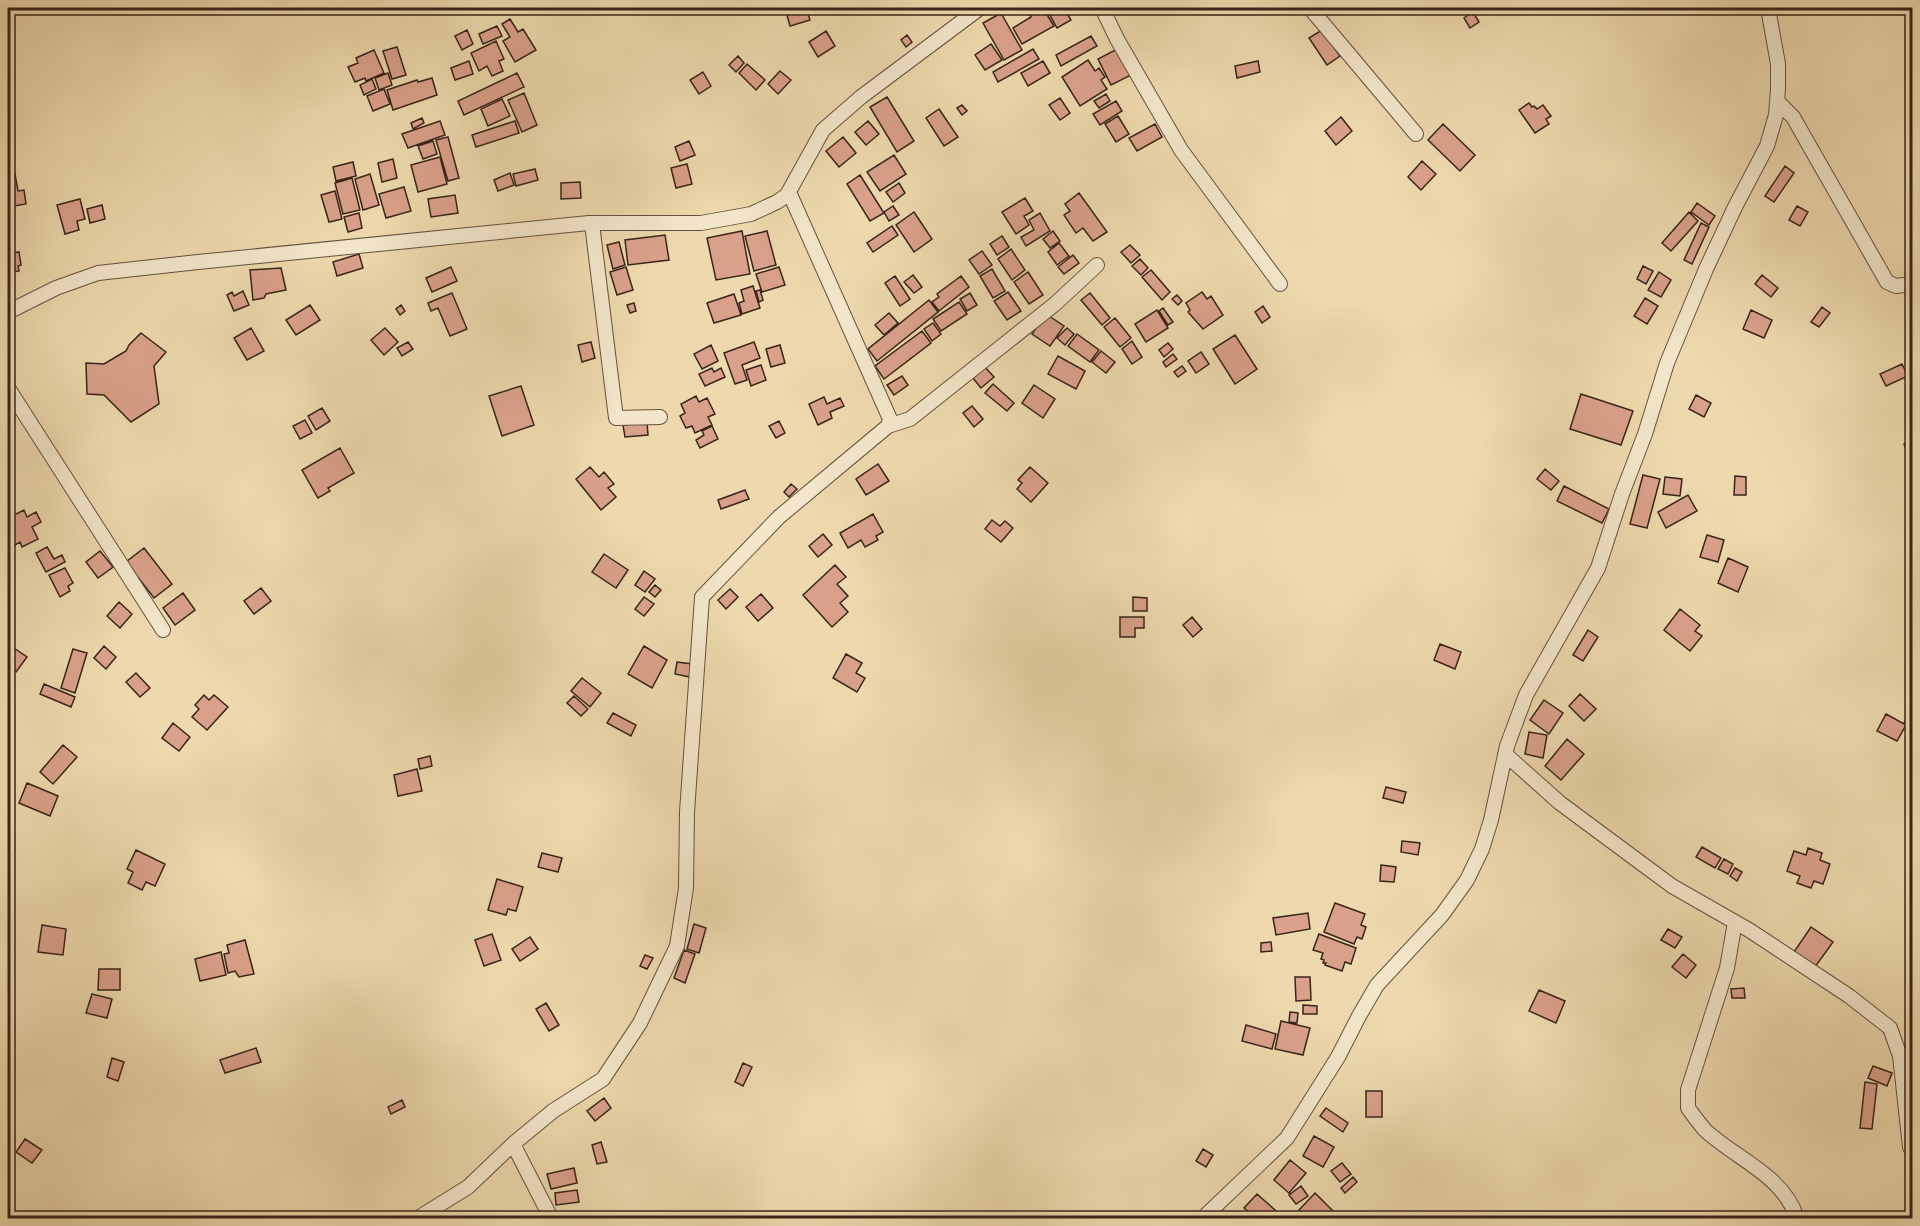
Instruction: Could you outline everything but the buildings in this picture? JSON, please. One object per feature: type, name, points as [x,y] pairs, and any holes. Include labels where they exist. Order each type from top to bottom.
[{"type":"street","points":[[8,312],[56,288],[98,273],[592,224],[701,223],[751,214],[777,202],[789,192],[823,130],[861,97],[980,8]]},
{"type":"street","points":[[1102,8],[1117,39],[1181,150],[1280,284]]},
{"type":"street","points":[[1310,8],[1416,134]]},
{"type":"street","points":[[1203,1218],[1287,1138],[1338,1057],[1377,985],[1442,915],[1467,880],[1482,849],[1491,820],[1505,754],[1526,695],[1598,568],[1667,363],[1706,269],[1767,146],[1778,102],[1778,64],[1768,8]]},
{"type":"street","points":[[1778,102],[1793,117],[1887,282],[1896,286],[1912,284]]},
{"type":"street","points":[[789,192],[890,419],[888,426]]},
{"type":"street","points":[[592,224],[616,418],[660,417]]},
{"type":"street","points":[[418,1218],[468,1187],[513,1144],[553,1111],[603,1079],[640,1023],[677,946],[686,888],[687,812],[702,597],[779,517],[888,426],[910,419],[1055,304],[1097,265]]},
{"type":"street","points":[[8,388],[163,630]]},
{"type":"street","points":[[1505,754],[1560,803],[1672,886],[1735,922],[1849,996],[1890,1028],[1900,1056],[1912,1150]]},
{"type":"street","points":[[1735,922],[1727,968],[1688,1090],[1688,1108],[1705,1130],[1764,1173],[1792,1204],[1797,1218]]},
{"type":"street","points":[[513,1144],[551,1218]]}]
